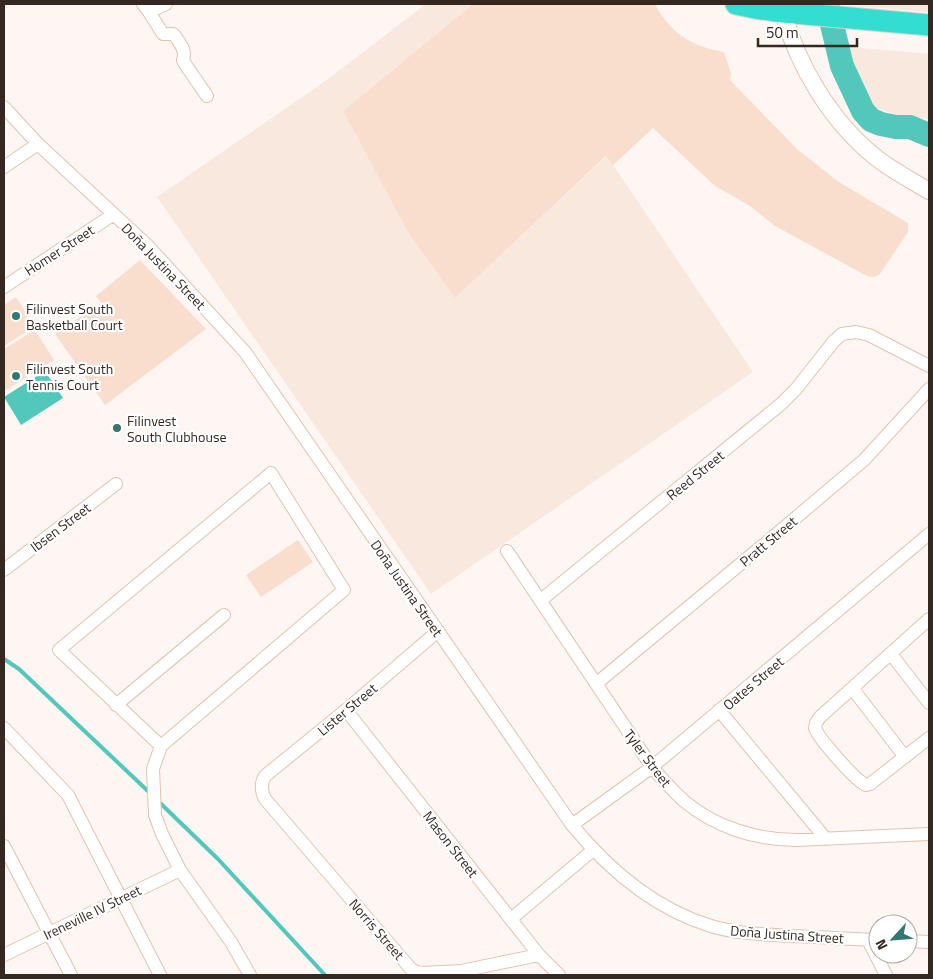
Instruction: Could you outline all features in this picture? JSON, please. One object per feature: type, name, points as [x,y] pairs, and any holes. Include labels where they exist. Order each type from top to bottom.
[{"type":"highway","points":[[736,4],[755,8],[929,25]]},
{"type":"street","points":[[166,4],[146,8],[163,34],[175,36],[184,51],[183,60],[185,64],[207,96]]},
{"type":"street","points":[[788,10],[786,24],[801,58],[823,99],[835,116],[862,146],[890,168],[929,191]]},
{"type":"street","name":"Doña Justina Street","points":[[4,107],[38,144],[148,246],[245,352],[572,825],[617,873],[655,901],[713,927],[748,933],[868,940]]},
{"type":"street","points":[[4,166],[38,144]]},
{"type":"street","name":"Homer Street","points":[[4,287],[114,214]]},
{"type":"street","name":"Reed Street","points":[[541,600],[781,404],[796,389],[838,337],[849,333],[863,333],[929,366]]},
{"type":"street","name":"Pratt Street","points":[[596,683],[864,460],[929,389]]},
{"type":"street","points":[[161,746],[59,650],[271,473],[344,590],[161,746],[153,769],[156,815],[162,834],[180,870],[231,942],[250,975]]},
{"type":"street","name":"Ibsen Street","points":[[4,570],[116,484]]},
{"type":"street","name":"Oates Street","points":[[572,825],[652,766],[929,534]]},
{"type":"street","name":"Tyler Street","points":[[507,551],[652,766],[686,802],[731,828],[775,839],[796,840],[929,834]]},
{"type":"street","points":[[116,705],[224,616]]},
{"type":"street","points":[[929,619],[820,717],[815,728],[819,737],[856,779],[866,785],[870,784],[929,738]]},
{"type":"street","name":"Lister Street","points":[[261,787],[265,776],[437,632]]},
{"type":"street","points":[[890,654],[929,704]]},
{"type":"street","points":[[852,688],[905,757]]},
{"type":"street","name":"Mason Street","points":[[346,710],[539,955],[559,975]]},
{"type":"street","points":[[719,710],[826,838]]},
{"type":"street","points":[[4,728],[68,795],[160,975]]},
{"type":"street","name":"Norris Street","points":[[261,787],[266,799],[411,969],[422,973],[461,970],[539,955]]},
{"type":"street","points":[[4,846],[71,975]]},
{"type":"street","points":[[511,919],[594,850]]},
{"type":"street","name":"Ireneville IV Street","points":[[4,955],[180,870]]},
{"type":"shaded area","points":[[426,4],[473,4],[343,111],[409,234],[455,298],[607,156],[753,372],[431,594],[157,197],[324,82]]},
{"type":"shaded area","points":[[473,4],[655,4],[668,23],[683,37],[702,46],[724,52],[731,74],[730,80],[798,150],[839,182],[908,223],[908,232],[880,274],[874,277],[867,276],[775,226],[750,206],[715,186],[653,128],[613,165],[606,156],[455,298],[409,234],[343,111]]},
{"type":"shaded area","points":[[929,4],[929,12],[841,5]]},
{"type":"shaded area","points":[[850,47],[929,54],[929,119],[894,114],[876,108],[864,97],[854,80],[848,64]]},
{"type":"shaded area","points":[[140,260],[206,329],[105,405],[55,334],[101,303],[96,296]]},
{"type":"shaded area","name":"Filinvest South Basketball Court","points":[[16,297],[35,326],[4,346],[4,305]]},
{"type":"shaded area","name":"Filinvest South Tennis Court","points":[[35,330],[54,360],[4,391],[4,349]]},
{"type":"shaded area","points":[[298,540],[313,562],[261,597],[246,575]]},
{"type":"water","points":[[45,371],[63,398],[21,425],[4,397]]},
{"type":"waterway","points":[[827,4],[842,66],[863,111],[871,120],[881,124],[910,127],[929,135]]},
{"type":"waterway","points":[[4,659],[19,669],[150,793]]},
{"type":"waterway","points":[[157,800],[218,859],[325,975]]},
{"type":"place","name":"Filinvest South Basketball Court","points":[[16,316]]},
{"type":"place","name":"Filinvest South Tennis Court","points":[[16,376]]},
{"type":"place","name":"Filinvest South Clubhouse","points":[[117,428]]}]
